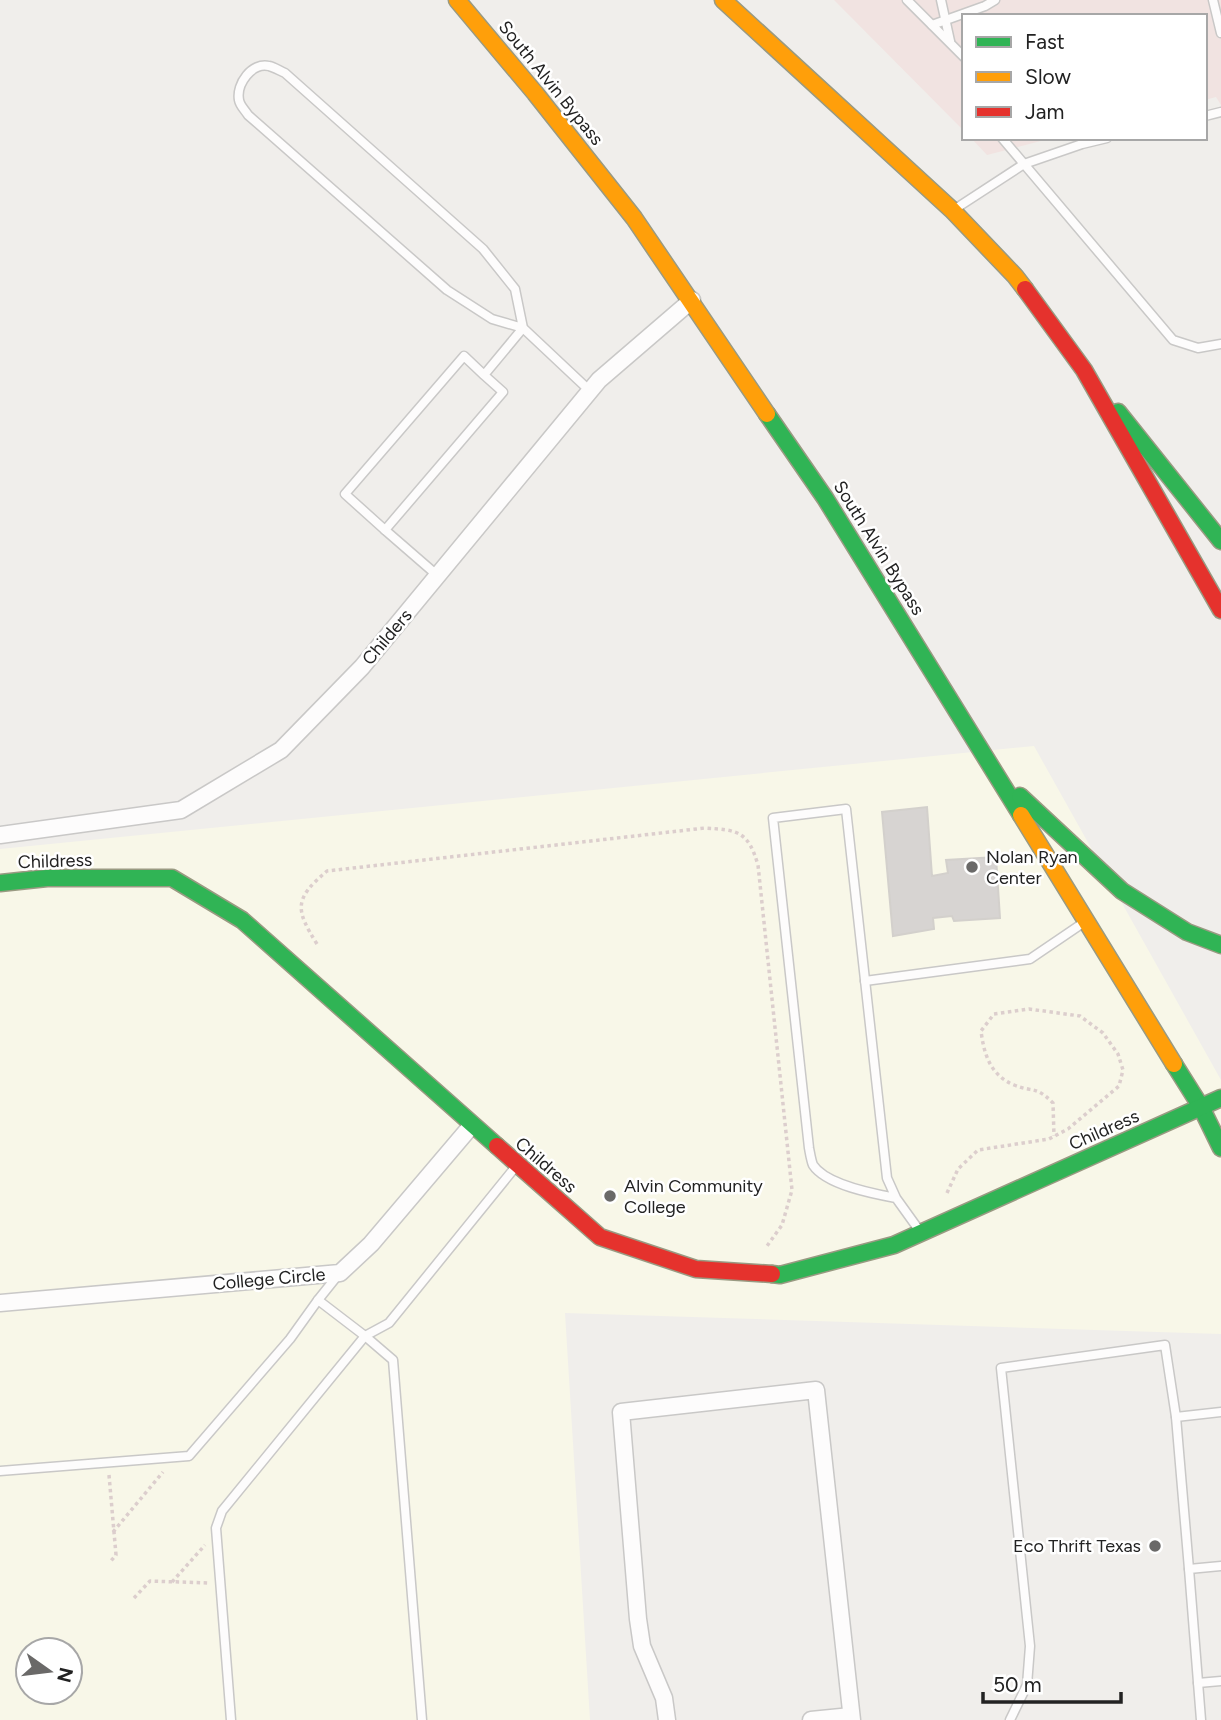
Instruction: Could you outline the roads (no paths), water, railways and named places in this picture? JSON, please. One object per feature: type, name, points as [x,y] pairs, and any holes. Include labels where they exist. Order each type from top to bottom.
[{"type":"main road","name":"South Alvin Bypass","points":[[457,0],[634,218],[825,498],[998,776],[1200,1108],[1221,1148]]},
{"type":"main road","points":[[723,0],[952,211],[1015,276],[1084,370],[1221,541]]},
{"type":"main road","points":[[1084,370],[1221,610]]},
{"type":"main road","points":[[998,776],[1122,891],[1187,932],[1221,945]]},
{"type":"main road","name":"Childress","points":[[0,883],[47,878],[172,878],[242,920],[600,1237],[696,1269],[780,1275],[894,1245],[1221,1098]]},
{"type":"main road","points":[[1200,1108],[1221,1106]]},
{"type":"street","name":"Childers","points":[[0,835],[181,810],[281,750],[362,667],[599,380],[692,300]]},
{"type":"street","name":"College Circle","points":[[0,1303],[340,1273],[372,1244],[472,1125]]},
{"type":"street","points":[[667,1720],[664,1698],[642,1646],[621,1412],[816,1390],[852,1718],[811,1720]]},
{"type":"lane","points":[[906,0],[962,55]]},
{"type":"lane","points":[[941,0],[951,44]]},
{"type":"lane","points":[[932,25],[995,0]]},
{"type":"lane","points":[[1213,0],[1221,33]]},
{"type":"lane","points":[[523,328],[515,289],[483,249],[285,73],[267,65],[255,68],[245,77],[238,89],[239,103],[248,115],[447,290],[492,319],[523,328],[590,391]]},
{"type":"lane","points":[[1004,140],[1173,340],[1198,348],[1221,344]]},
{"type":"lane","points":[[952,211],[1024,164],[1099,140]]},
{"type":"lane","points":[[484,375],[523,328]]},
{"type":"lane","points":[[385,530],[503,392],[464,356],[345,494],[385,530],[438,576]]},
{"type":"lane","points":[[896,1198],[868,1194],[825,1176],[813,1165],[773,818],[846,809],[887,1178],[896,1198],[920,1233]]},
{"type":"lane","points":[[865,981],[1030,959],[1086,922]]},
{"type":"lane","points":[[230,1720],[216,1528],[222,1511],[365,1336],[390,1323],[517,1165]]},
{"type":"lane","points":[[0,1471],[189,1456],[290,1339],[340,1273]]},
{"type":"lane","points":[[318,1300],[393,1360],[422,1720]]},
{"type":"lane","points":[[1010,1720],[1027,1685],[1030,1646],[1001,1368],[1165,1345],[1175,1417],[1201,1720]]},
{"type":"lane","points":[[1175,1417],[1221,1412]]},
{"type":"lane","points":[[1189,1569],[1221,1566]]},
{"type":"lane","points":[[1198,1683],[1221,1681]]},
{"type":"place","name":"Nolan Ryan Center","points":[[972,867]]},
{"type":"place","name":"Alvin Community College","points":[[610,1196]]},
{"type":"place","name":"Eco Thrift Texas","points":[[1155,1546]]}]
